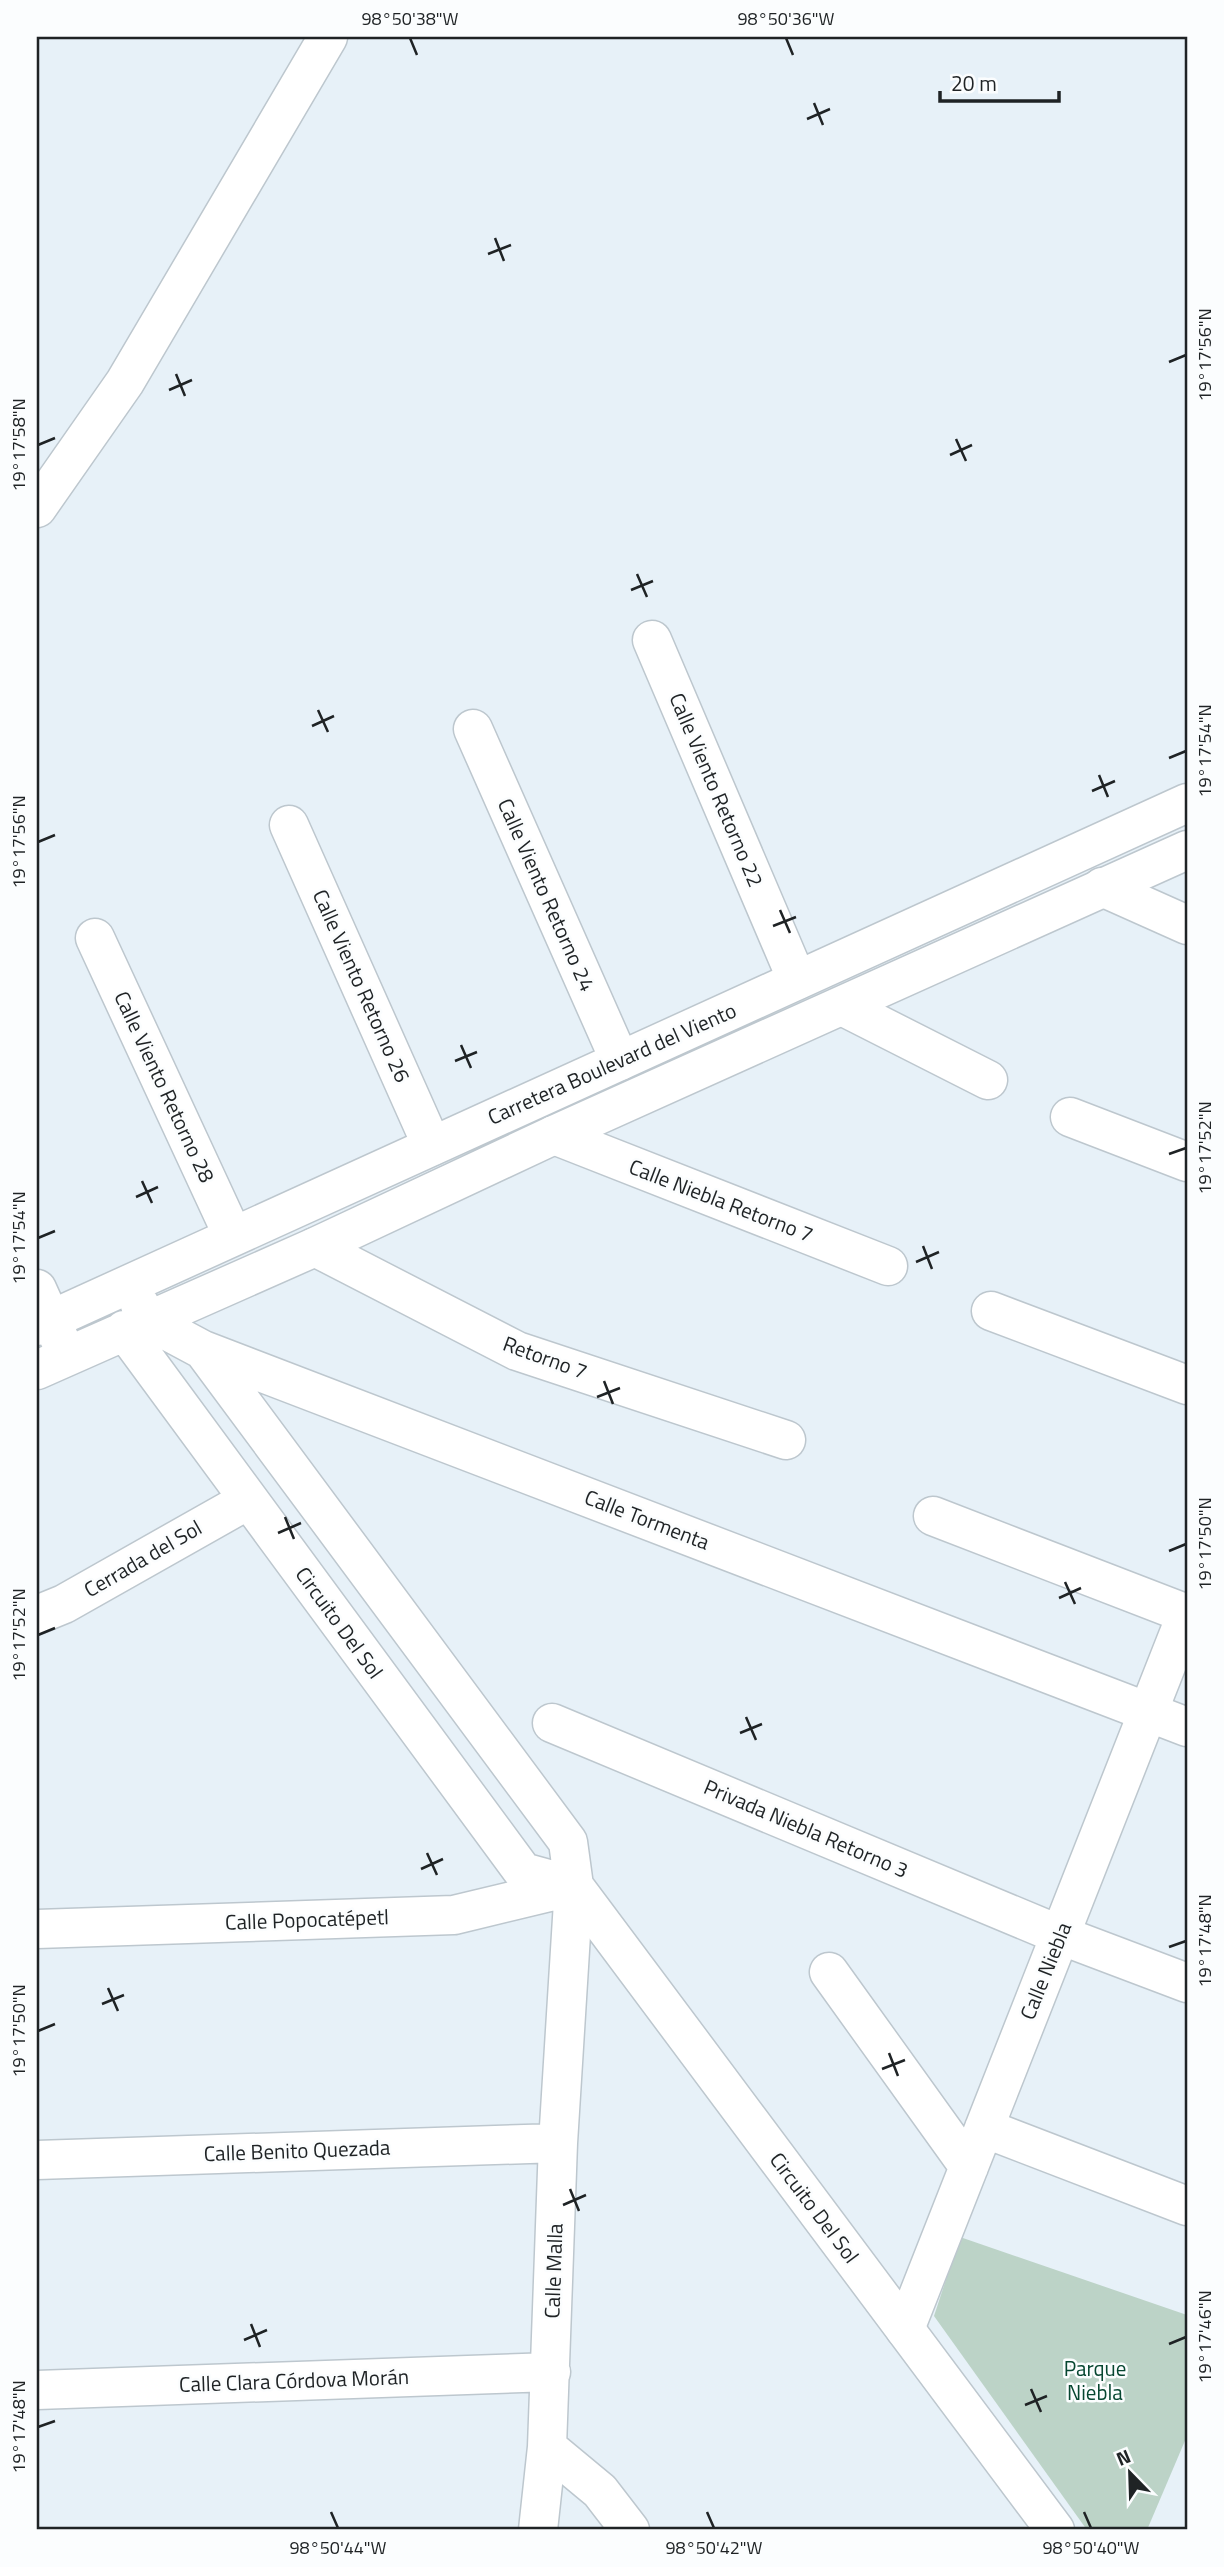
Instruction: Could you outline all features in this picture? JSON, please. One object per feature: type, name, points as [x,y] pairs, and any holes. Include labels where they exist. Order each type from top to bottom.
[{"type":"street","points":[[37,508],[125,382],[328,37]]},
{"type":"street","name":"Calle Viento Retorno 22","points":[[652,640],[797,980]]},
{"type":"street","name":"Calle Viento Retorno 24","points":[[472,729],[620,1061]]},
{"type":"street","name":"Carretera Boulevard del Viento","points":[[41,1312],[130,1284],[1187,803]]},
{"type":"street","name":"Calle Viento Retorno 26","points":[[289,825],[432,1146]]},
{"type":"street","name":"Carretera Boulevard del Viento","points":[[52,1363],[315,1247],[554,1135],[1187,850]]},
{"type":"street","points":[[1102,887],[1187,925]]},
{"type":"street","name":"Calle Viento Retorno 28","points":[[95,938],[233,1237]]},
{"type":"street","points":[[842,1006],[988,1080]]},
{"type":"street","points":[[1070,1117],[1187,1161]]},
{"type":"street","name":"Calle Niebla Retorno 7","points":[[554,1135],[888,1266]]},
{"type":"street","name":"Retorno 7","points":[[315,1247],[517,1351],[786,1440]]},
{"type":"street","points":[[130,1284],[135,1325]]},
{"type":"street","points":[[991,1311],[1187,1385]]},
{"type":"street","points":[[41,1312],[52,1363]]},
{"type":"street","name":"Calle Tormenta","points":[[135,1325],[1187,1727]]},
{"type":"street","name":"Circuito Del Sol","points":[[135,1325],[248,1500],[523,1872],[574,1886]]},
{"type":"street","name":"Circuito Del Sol","points":[[203,1350],[568,1842],[574,1886],[1055,2530]]},
{"type":"street","name":"Cerrada del Sol","points":[[37,1615],[64,1604],[248,1500]]},
{"type":"street","points":[[933,1516],[1187,1614]]},
{"type":"street","name":"Calle Niebla","points":[[905,2329],[1187,1614]]},
{"type":"street","name":"Privada Niebla Retorno 3","points":[[552,1723],[1060,1935],[1187,1983]]},
{"type":"street","name":"Calle Popocatépetl","points":[[37,1929],[454,1916],[574,1886]]},
{"type":"street","name":"Calle Malla","points":[[538,2530],[547,2447],[558,2143],[574,1886]]},
{"type":"street","points":[[829,1972],[969,2167]]},
{"type":"street","points":[[984,2128],[1187,2206]]},
{"type":"street","name":"Calle Benito Quezada","points":[[37,2160],[558,2143]]},
{"type":"street","name":"Calle Clara Córdova Morán","points":[[37,2390],[551,2372]]},
{"type":"street","points":[[547,2447],[600,2491],[630,2530]]},
{"type":"green space","name":"Parque Niebla","points":[[960,2237],[1187,2315],[1187,2436],[1147,2530],[1087,2530],[934,2316]]}]
